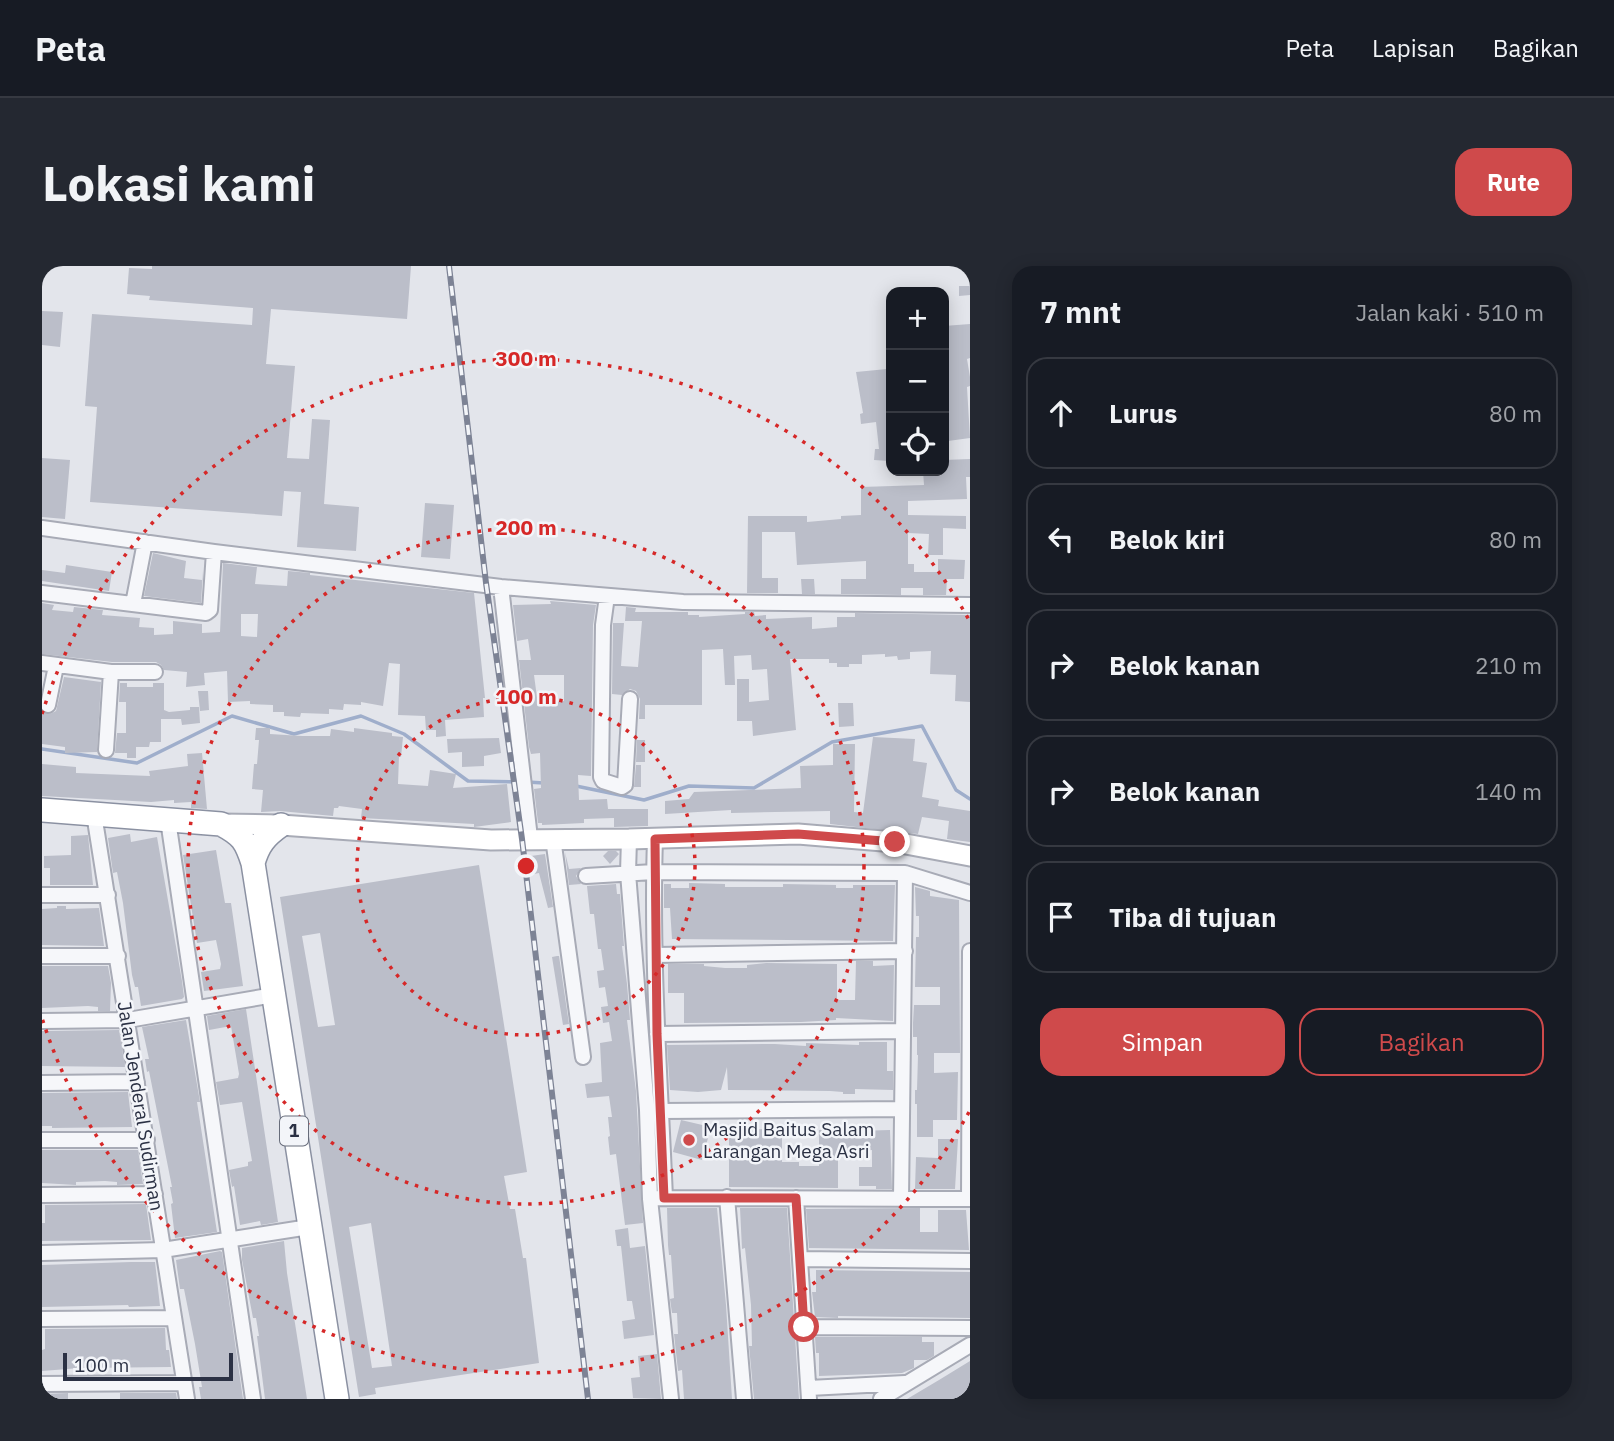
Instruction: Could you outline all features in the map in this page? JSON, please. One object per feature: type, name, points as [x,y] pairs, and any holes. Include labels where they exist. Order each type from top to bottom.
[{"type":"highway","points":[[42,810],[221,824]]},
{"type":"highway","name":"1","points":[[221,824],[244,840],[253,863],[337,1399]]},
{"type":"highway","points":[[253,863],[258,846],[270,832],[281,825]]},
{"type":"main road","points":[[221,824],[281,825],[510,840],[798,834],[895,842],[970,856]]},
{"type":"street","points":[[42,528],[501,587],[607,596],[683,602],[970,605]]},
{"type":"street","points":[[133,604],[145,542]]},
{"type":"street","points":[[42,593],[209,612],[215,552]]},
{"type":"street","points":[[501,587],[530,838]]},
{"type":"street","points":[[607,596],[603,625],[601,777],[604,781],[622,787],[625,785],[630,699]]},
{"type":"street","points":[[48,705],[49,665],[111,672],[155,672]]},
{"type":"street","points":[[106,750],[111,672]]},
{"type":"street","name":"Jalan Jenderal Sudirman","points":[[94,814],[187,1399]]},
{"type":"street","points":[[168,820],[253,1399]]},
{"type":"street","points":[[553,838],[583,1057]]},
{"type":"street","points":[[629,839],[628,873],[647,1110],[657,1198],[671,1399]]},
{"type":"street","points":[[655,839],[657,1034],[662,1111],[657,1198]]},
{"type":"street","points":[[586,876],[654,872],[905,873],[970,893]]},
{"type":"street","points":[[901,1199],[905,873]]},
{"type":"street","points":[[42,895],[108,894]]},
{"type":"street","points":[[656,956],[905,951]]},
{"type":"street","points":[[657,1198],[969,1199],[970,951]]},
{"type":"street","points":[[42,957],[118,956]]},
{"type":"street","points":[[637,985],[656,985]]},
{"type":"street","points":[[42,1021],[128,1020],[274,995]]},
{"type":"street","points":[[657,1034],[903,1031]]},
{"type":"street","points":[[42,1083],[137,1082]]},
{"type":"street","points":[[662,1111],[901,1109]]},
{"type":"street","points":[[42,1140],[147,1140]]},
{"type":"street","points":[[42,1195],[155,1194]]},
{"type":"street","points":[[727,1197],[744,1399]]},
{"type":"street","points":[[796,1198],[809,1393],[908,1383]]},
{"type":"street","points":[[42,1253],[163,1250],[309,1227]]},
{"type":"street","points":[[800,1259],[970,1261]]},
{"type":"street","points":[[42,1319],[174,1318]]},
{"type":"street","points":[[804,1327],[970,1328]]},
{"type":"street","points":[[881,1399],[970,1345]]},
{"type":"street","points":[[42,1384],[184,1383]]},
{"type":"building","points":[[152,266],[411,266],[407,319],[271,309],[266,364],[295,366],[287,458],[309,459],[312,419],[330,420],[324,504],[359,507],[356,551],[297,547],[301,492],[284,491],[282,516],[90,502],[97,407],[85,406],[92,314],[252,325],[253,308],[149,300],[150,296],[127,294],[129,268],[152,269]]},
{"type":"building","points":[[959,286],[970,286],[970,295],[959,296]]},
{"type":"building","points":[[42,311],[63,312],[60,347],[42,345]]},
{"type":"building","points":[[970,324],[970,358],[967,359],[970,386],[967,387],[970,438],[949,441],[949,350],[949,326]]},
{"type":"building","points":[[886,369],[886,461],[874,460],[875,449],[879,449],[876,422],[861,424],[860,414],[863,413],[856,372]]},
{"type":"building","points":[[42,458],[70,460],[65,519],[42,517]]},
{"type":"building","points":[[970,459],[970,477],[966,477],[967,499],[908,501],[908,515],[966,516],[966,529],[943,528],[943,555],[928,555],[929,534],[908,533],[908,564],[914,564],[914,572],[938,572],[938,559],[965,560],[964,579],[947,579],[946,595],[923,595],[923,588],[901,588],[901,595],[841,594],[841,579],[866,579],[866,561],[797,565],[795,532],[762,532],[762,578],[778,578],[778,593],[747,593],[748,516],[807,516],[807,522],[861,515],[861,487],[924,485],[923,476],[949,476],[949,460]]},
{"type":"building","points":[[425,503],[454,505],[450,559],[421,557]]},
{"type":"building","points":[[153,553],[186,561],[184,578],[202,580],[203,571],[201,603],[144,596]]},
{"type":"building","points":[[223,563],[257,567],[255,584],[287,586],[288,571],[474,593],[485,698],[484,717],[445,720],[446,736],[436,737],[436,730],[426,730],[425,716],[398,715],[400,664],[389,663],[383,706],[361,702],[361,705],[344,704],[343,710],[329,709],[329,714],[301,713],[300,717],[273,712],[273,705],[250,704],[250,701],[228,702],[227,671],[204,673],[205,685],[186,687],[187,672],[164,670],[156,662],[112,662],[42,654],[42,603],[54,605],[52,610],[73,612],[74,607],[103,610],[102,615],[140,618],[139,627],[154,628],[154,635],[173,634],[173,621],[202,624],[202,633],[220,632]],"holes":[[[241,614],[258,614],[257,637],[241,636]]]},
{"type":"building","points":[[66,565],[112,572],[109,591],[42,581],[42,570],[65,573]]},
{"type":"building","points":[[801,579],[814,579],[815,594],[802,594]]},
{"type":"building","points":[[550,601],[596,605],[593,625],[591,776],[578,775],[579,800],[607,799],[608,809],[648,809],[648,826],[614,827],[614,818],[584,819],[584,823],[538,823],[534,789],[541,788],[540,753],[531,754],[529,747],[519,660],[531,660],[528,639],[517,641],[513,605],[551,604]],"holes":[[[534,675],[564,675],[564,701],[538,705]]]},
{"type":"building","points":[[626,607],[636,608],[635,612],[688,612],[688,615],[699,617],[754,612],[755,616],[766,615],[766,619],[812,617],[812,629],[837,627],[837,617],[855,617],[855,613],[970,615],[970,702],[955,701],[956,675],[930,674],[931,651],[910,652],[910,659],[898,660],[897,656],[885,657],[885,654],[862,655],[862,664],[849,664],[849,667],[837,667],[837,663],[829,663],[829,659],[790,659],[796,730],[753,736],[752,721],[737,721],[737,679],[749,679],[749,702],[769,700],[767,669],[752,670],[751,655],[734,656],[735,685],[725,685],[723,649],[702,650],[702,705],[645,705],[645,719],[639,719],[640,699],[636,691],[630,689],[622,695],[612,694],[613,623],[624,623],[621,666],[638,667],[642,621],[625,621]]},
{"type":"building","points":[[64,677],[101,682],[97,752],[65,753],[65,747],[42,744],[42,712],[50,714],[56,711]]},
{"type":"building","points":[[120,683],[127,683],[127,687],[153,687],[153,683],[164,683],[164,710],[169,712],[199,707],[200,723],[182,725],[181,719],[161,719],[161,742],[150,742],[149,747],[136,747],[136,758],[127,758],[127,753],[115,753],[117,733],[126,733],[126,702],[119,702]]},
{"type":"building","points":[[198,691],[208,691],[209,710],[200,711]]},
{"type":"building","points":[[838,703],[853,703],[854,726],[839,727]]},
{"type":"building","points":[[256,728],[270,728],[270,734],[330,736],[331,729],[354,732],[354,728],[403,737],[398,784],[428,786],[430,770],[456,774],[453,788],[507,784],[511,822],[474,827],[474,824],[361,818],[362,809],[339,806],[334,808],[333,816],[261,812],[263,790],[252,789],[259,740],[255,740]]},
{"type":"building","points":[[873,737],[915,739],[913,761],[927,763],[922,797],[939,800],[938,806],[970,811],[970,842],[947,839],[949,821],[922,817],[918,834],[830,824],[830,811],[731,813],[731,810],[665,814],[665,801],[689,799],[694,792],[801,788],[800,766],[833,765],[833,744],[855,744],[854,812],[863,813]]},
{"type":"building","points":[[499,738],[501,753],[484,756],[484,766],[462,767],[462,752],[448,753],[447,739]]},
{"type":"building","points":[[637,740],[645,740],[645,762],[636,762]]},
{"type":"building","points":[[202,753],[207,809],[191,808],[191,802],[174,803],[174,800],[151,802],[42,796],[42,764],[76,767],[76,773],[150,776],[149,771],[188,766],[187,754]]},
{"type":"building","points":[[636,765],[641,765],[641,787],[634,787]]},
{"type":"building","points":[[130,834],[131,842],[157,837],[182,981],[182,999],[141,1006],[138,987],[135,987],[123,903],[117,872],[113,873],[108,838]]},
{"type":"building","points":[[88,835],[93,885],[50,885],[50,868],[44,868],[44,856],[71,855],[71,836]]},
{"type":"building","points":[[216,850],[225,903],[231,903],[243,986],[204,991],[201,972],[220,969],[221,964],[216,940],[197,943],[183,855]]},
{"type":"building","points":[[608,851],[616,851],[619,854],[610,864],[603,856]]},
{"type":"building","points":[[565,852],[569,869],[581,868],[576,876],[581,884],[569,885]]},
{"type":"building","points":[[545,854],[553,907],[548,908],[539,873],[534,874],[531,856]]},
{"type":"building","points":[[479,865],[527,1172],[504,1176],[510,1209],[515,1209],[523,1258],[526,1258],[539,1363],[375,1388],[376,1394],[359,1397],[280,897]],"holes":[[[320,933],[335,1025],[318,1027],[302,936]],[[371,1223],[392,1366],[372,1368],[349,1227]]]},
{"type":"building","points":[[689,883],[725,884],[725,887],[783,887],[783,884],[853,888],[853,885],[895,885],[893,941],[672,939],[670,908],[664,908],[664,884],[671,884],[671,888],[689,888]]},
{"type":"building","points":[[616,884],[617,894],[620,894],[622,946],[630,1020],[627,1020],[636,1091],[643,1223],[625,1225],[616,1154],[610,1155],[608,1117],[612,1117],[609,1096],[587,1098],[585,1084],[602,1082],[600,1043],[612,1041],[609,1022],[603,1023],[601,1007],[608,1006],[605,987],[599,988],[597,971],[604,970],[601,949],[598,949],[594,914],[590,914],[587,886]]},
{"type":"building","points":[[915,887],[930,891],[930,896],[959,900],[960,1053],[934,1053],[934,1073],[958,1072],[957,1120],[933,1120],[933,1137],[917,1137],[915,1090],[918,1055],[917,1037],[913,1037],[913,1023],[914,1005],[940,1005],[940,987],[915,987],[919,916],[916,916]]},
{"type":"building","points":[[66,906],[66,909],[99,908],[104,946],[42,945],[42,909]]},
{"type":"building","points":[[559,956],[569,1024],[563,1025],[552,957]]},
{"type":"building","points":[[856,961],[873,961],[873,966],[894,965],[893,1021],[836,1018],[801,1022],[684,1023],[684,993],[668,993],[668,964],[747,968],[747,965],[766,963],[837,964],[837,1000],[855,1000]]},
{"type":"building","points":[[42,966],[108,966],[111,983],[110,1011],[98,1011],[98,1007],[88,1006],[42,1008]]},
{"type":"building","points":[[246,1009],[278,1222],[261,1225],[260,1221],[240,1225],[229,1170],[248,1166],[248,1162],[252,1161],[242,1102],[220,1105],[216,1082],[238,1078],[231,1026],[209,1030],[207,1016]]},
{"type":"building","points":[[186,1020],[217,1232],[175,1238],[172,1187],[149,1071],[147,1072],[145,1059],[149,1059],[142,1027]]},
{"type":"building","points":[[119,1030],[125,1067],[42,1066],[42,1031]]},
{"type":"building","points":[[859,1042],[887,1042],[887,1071],[893,1071],[893,1090],[855,1089],[855,1094],[843,1094],[830,1091],[728,1090],[727,1067],[721,1090],[670,1090],[667,1045],[806,1046],[806,1043],[859,1045]]},
{"type":"building","points":[[128,1092],[132,1127],[42,1126],[42,1093]]},
{"type":"building","points":[[681,1120],[711,1127],[702,1160],[673,1152]]},
{"type":"building","points":[[837,1126],[855,1126],[855,1131],[890,1130],[892,1189],[859,1186],[859,1167],[872,1167],[872,1150],[838,1153],[838,1188],[729,1187],[729,1127],[744,1127],[744,1130],[782,1128],[782,1162],[799,1162],[799,1166],[819,1166],[819,1130],[837,1129]]},
{"type":"building","points":[[938,1139],[958,1139],[955,1189],[915,1189],[916,1157],[938,1158]]},
{"type":"building","points":[[42,1150],[138,1150],[143,1184],[117,1185],[117,1182],[105,1181],[76,1182],[76,1185],[42,1183]]},
{"type":"building","points":[[146,1204],[151,1240],[42,1241],[45,1205]]},
{"type":"building","points":[[667,1208],[717,1208],[732,1399],[684,1399],[682,1370],[678,1371],[674,1334],[678,1334],[677,1313],[672,1313],[670,1299],[674,1298]]},
{"type":"building","points":[[740,1208],[787,1208],[799,1399],[754,1399],[749,1346],[752,1346],[751,1305],[745,1248],[742,1249]]},
{"type":"building","points":[[920,1208],[920,1232],[938,1232],[938,1210],[966,1210],[969,1250],[809,1248],[806,1209]]},
{"type":"building","points":[[628,1228],[630,1248],[645,1246],[654,1335],[624,1339],[622,1321],[635,1319],[632,1301],[627,1301],[621,1246],[617,1246],[615,1230]]},
{"type":"building","points":[[284,1241],[307,1399],[265,1399],[259,1336],[242,1260],[242,1248]]},
{"type":"building","points":[[220,1251],[243,1399],[201,1399],[199,1387],[202,1387],[195,1344],[184,1289],[180,1289],[176,1260]]},
{"type":"building","points":[[155,1262],[160,1306],[42,1307],[42,1265]]},
{"type":"building","points":[[816,1270],[970,1272],[970,1318],[815,1317],[812,1292],[816,1292]]},
{"type":"building","points":[[165,1328],[166,1350],[169,1350],[171,1367],[42,1371],[45,1329]]},
{"type":"building","points":[[815,1337],[922,1337],[922,1342],[934,1342],[934,1356],[927,1360],[914,1360],[914,1368],[902,1373],[819,1376],[819,1353],[816,1353]]},
{"type":"building","points":[[657,1354],[661,1399],[633,1398],[631,1378],[640,1377],[638,1356]]},
{"type":"building","points":[[970,1361],[970,1399],[907,1399],[939,1380]]},
{"type":"building","points":[[68,1393],[68,1399],[43,1399],[43,1394]]},
{"type":"building","points":[[120,1393],[176,1393],[177,1399],[120,1399]]},
{"type":"waterway","points":[[42,749],[137,763],[232,716],[294,734],[361,716],[404,734],[468,781],[520,782]]},
{"type":"waterway","points":[[576,786],[644,800],[689,786],[754,788],[832,742],[922,726],[956,790],[970,799]]},
{"type":"waterway","points":[[527,782],[544,783]]},
{"type":"railway","points":[[449,266],[486,583],[522,839],[588,1399]]},
{"type":"place","name":"Masjid Baitus Salam Larangan Mega Asri","points":[[689,1140]]},
{"type":"route","points":[[804,1327],[796,1198],[664,1198],[653,877],[655,839],[798,834],[895,842]]}]
